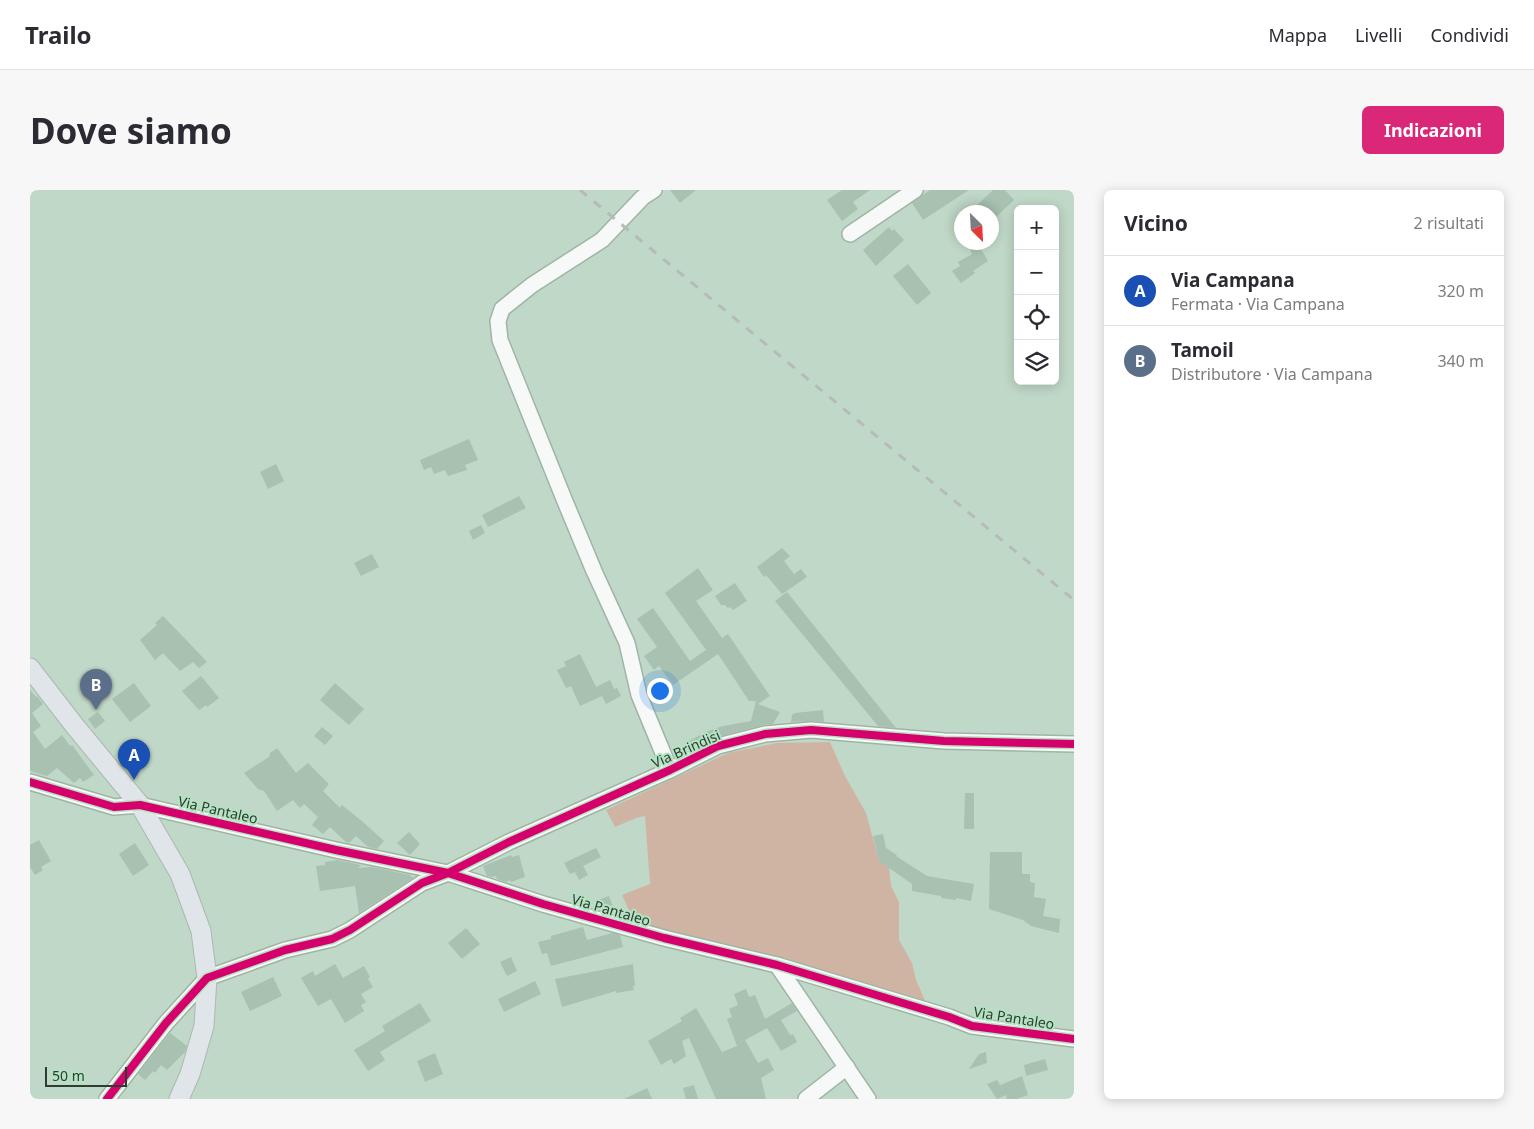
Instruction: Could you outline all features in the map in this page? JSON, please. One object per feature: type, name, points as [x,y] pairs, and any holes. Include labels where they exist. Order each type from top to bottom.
[{"type":"main road","points":[[30,668],[140,805],[180,874],[202,931],[207,978],[204,1026],[190,1074],[179,1099]]},
{"type":"street","points":[[654,190],[644,197],[602,240],[532,285],[502,309],[498,321],[500,340],[547,460],[594,571],[628,643],[639,696],[670,770]]},
{"type":"street","points":[[850,234],[915,190]]},
{"type":"street","name":"Via Brindisi","points":[[207,978],[285,950],[332,939],[350,930],[422,883],[448,873],[509,842],[670,770],[718,746],[764,734],[811,730],[944,741],[1074,744]]},
{"type":"street","name":"Via Pantaleo","points":[[30,782],[114,806],[140,805],[336,850],[448,873],[543,904],[664,938],[777,965],[949,1017],[972,1026],[1074,1039]]},
{"type":"street","points":[[777,965],[868,1099]]},
{"type":"street","points":[[107,1099],[166,1024],[207,978]]},
{"type":"street","points":[[806,1099],[847,1067]]},
{"type":"shaded area","points":[[830,742],[845,776],[866,813],[879,861],[889,867],[891,886],[899,902],[899,940],[912,963],[916,980],[926,1003],[637,928],[622,895],[650,884],[645,816],[615,827],[606,810],[728,753],[777,743]]},
{"type":"building","points":[[670,190],[696,190],[680,203]]},
{"type":"building","points":[[842,190],[870,190],[853,202],[858,209],[842,221],[827,200]]},
{"type":"building","points":[[930,190],[969,190],[923,220],[912,203]]},
{"type":"building","points":[[993,190],[1005,190],[1014,200],[999,214],[999,205],[977,205]]},
{"type":"building","points":[[889,227],[892,231],[894,229],[904,240],[876,266],[863,250]]},
{"type":"building","points":[[970,250],[981,250],[988,261],[973,271],[975,273],[961,283],[952,271],[960,266],[958,262],[972,254]]},
{"type":"building","points":[[908,264],[931,293],[917,305],[893,276]]},
{"type":"building","points":[[469,439],[478,460],[465,465],[467,470],[448,476],[445,470],[434,474],[431,467],[424,470],[420,460]]},
{"type":"building","points":[[276,464],[284,481],[268,489],[260,472]]},
{"type":"building","points":[[519,496],[526,508],[488,527],[482,515]]},
{"type":"building","points":[[481,525],[485,533],[473,540],[469,531]]},
{"type":"building","points":[[782,548],[790,556],[784,561],[794,574],[801,569],[807,577],[782,594],[766,575],[764,577],[757,567]]},
{"type":"building","points":[[372,554],[379,567],[361,576],[354,563]]},
{"type":"building","points":[[698,568],[713,590],[696,601],[722,638],[728,634],[770,696],[758,704],[780,712],[773,724],[716,737],[690,750],[687,742],[708,731],[751,721],[756,701],[749,701],[718,654],[673,685],[659,666],[654,670],[644,656],[657,647],[637,619],[653,608],[690,661],[706,650],[665,593]]},
{"type":"building","points":[[735,583],[747,601],[733,610],[730,607],[721,605],[715,596]]},
{"type":"building","points":[[787,592],[896,728],[878,726],[775,601]]},
{"type":"building","points":[[163,616],[207,662],[199,668],[193,662],[180,671],[163,653],[155,660],[140,640],[157,625],[155,623]]},
{"type":"building","points":[[580,654],[596,687],[610,680],[614,689],[617,688],[621,696],[606,704],[602,696],[580,706],[571,686],[566,688],[557,670],[566,666],[564,662]]},
{"type":"building","points":[[201,676],[219,698],[207,707],[206,705],[199,710],[182,691]]},
{"type":"building","points":[[134,683],[151,706],[130,722],[112,699]]},
{"type":"building","points":[[335,683],[364,709],[349,725],[320,700]]},
{"type":"building","points":[[30,690],[43,704],[32,713],[41,726],[33,732],[45,749],[62,735],[70,746],[72,745],[94,775],[83,782],[80,778],[74,783],[57,768],[47,776],[30,771]]},
{"type":"building","points":[[823,710],[824,722],[791,722],[792,715],[795,713]]},
{"type":"building","points":[[98,712],[105,721],[95,729],[88,719]]},
{"type":"building","points":[[322,727],[333,736],[325,745],[314,736]]},
{"type":"building","points":[[277,748],[296,773],[308,763],[329,784],[323,791],[340,808],[342,805],[384,841],[377,849],[368,847],[356,836],[349,843],[346,842],[330,827],[323,834],[312,825],[318,817],[304,804],[300,808],[293,800],[277,811],[264,791],[258,789],[244,773],[269,757],[270,753]]},
{"type":"building","points":[[965,793],[974,793],[974,829],[964,829]]},
{"type":"building","points":[[409,832],[420,844],[410,855],[397,843]]},
{"type":"building","points":[[883,834],[886,848],[927,876],[974,884],[971,901],[941,898],[941,896],[912,891],[912,884],[879,861],[873,836]]},
{"type":"building","points":[[39,840],[51,861],[41,867],[43,870],[35,875],[30,867],[30,845]]},
{"type":"building","points":[[135,843],[149,865],[133,876],[119,854]]},
{"type":"building","points":[[596,848],[601,857],[583,866],[588,875],[579,880],[575,872],[570,874],[564,863]]},
{"type":"building","points":[[990,852],[1022,852],[1022,874],[1030,874],[1030,882],[1035,883],[1034,897],[1046,899],[1043,916],[1060,919],[1059,933],[1031,926],[1023,920],[989,909]]},
{"type":"building","points":[[511,855],[512,857],[519,855],[525,877],[506,882],[497,879],[496,876],[487,876],[483,866]]},
{"type":"building","points":[[337,860],[361,865],[358,868],[372,867],[410,875],[413,878],[359,913],[355,886],[320,891],[316,866],[325,865],[325,862]]},
{"type":"building","points":[[609,896],[615,912],[611,913],[603,911],[598,900]]},
{"type":"building","points":[[583,927],[587,940],[613,933],[620,935],[623,947],[551,966],[547,953],[542,954],[538,942],[551,939],[551,936]]},
{"type":"building","points":[[466,928],[480,944],[462,959],[448,943]]},
{"type":"building","points":[[511,957],[517,971],[507,976],[500,962]]},
{"type":"building","points":[[335,964],[343,978],[364,966],[373,987],[361,994],[366,1002],[361,1005],[364,1011],[345,1023],[331,999],[318,1006],[301,978],[313,971],[315,976]]},
{"type":"building","points":[[633,964],[634,990],[616,993],[616,991],[562,1007],[555,979]]},
{"type":"building","points":[[273,977],[282,996],[250,1011],[241,992]]},
{"type":"building","points":[[535,981],[541,994],[504,1012],[498,999]]},
{"type":"building","points":[[746,989],[749,997],[755,995],[765,1019],[792,1003],[797,1011],[781,1020],[790,1035],[793,1034],[797,1042],[781,1051],[767,1028],[745,1040],[758,1063],[768,1058],[774,1070],[761,1078],[766,1099],[716,1099],[689,1038],[682,1041],[686,1056],[674,1064],[671,1059],[661,1065],[648,1041],[682,1021],[680,1018],[696,1008],[722,1052],[737,1046],[727,1019],[732,1017],[729,1009],[738,1005],[734,994]]},
{"type":"building","points":[[420,1003],[431,1021],[380,1052],[385,1060],[368,1071],[354,1050],[385,1031],[382,1026]]},
{"type":"building","points":[[170,1033],[187,1046],[185,1052],[167,1070],[161,1065],[155,1073],[153,1071],[145,1080],[138,1074]]},
{"type":"building","points":[[986,1052],[987,1063],[969,1069],[979,1054]]},
{"type":"building","points":[[435,1053],[443,1074],[425,1082],[417,1061]]},
{"type":"building","points":[[1045,1059],[1048,1070],[1026,1076],[1024,1065]]},
{"type":"building","points":[[1022,1076],[1028,1095],[1017,1099],[1007,1099],[1006,1095],[997,1099],[987,1084],[997,1080],[1000,1085]]},
{"type":"building","points":[[694,1085],[698,1099],[686,1099],[683,1088]]},
{"type":"building","points":[[647,1088],[652,1099],[624,1099]]},
{"type":"railway","points":[[580,190],[1074,600]]},
{"type":"cycle path","points":[[107,1099],[166,1023],[207,978],[285,950],[332,939],[350,930],[422,883],[448,873],[509,842],[670,770],[718,746],[765,734],[811,730],[944,741],[1074,744]]},
{"type":"cycle path","points":[[30,782],[114,807],[140,805],[336,850],[448,873],[543,904],[664,938],[777,965],[949,1017],[972,1026],[1074,1039]]},
{"type":"place","name":"Tamoil","points":[[96,710]]},
{"type":"place","name":"Via Campana","points":[[134,780]]}]
